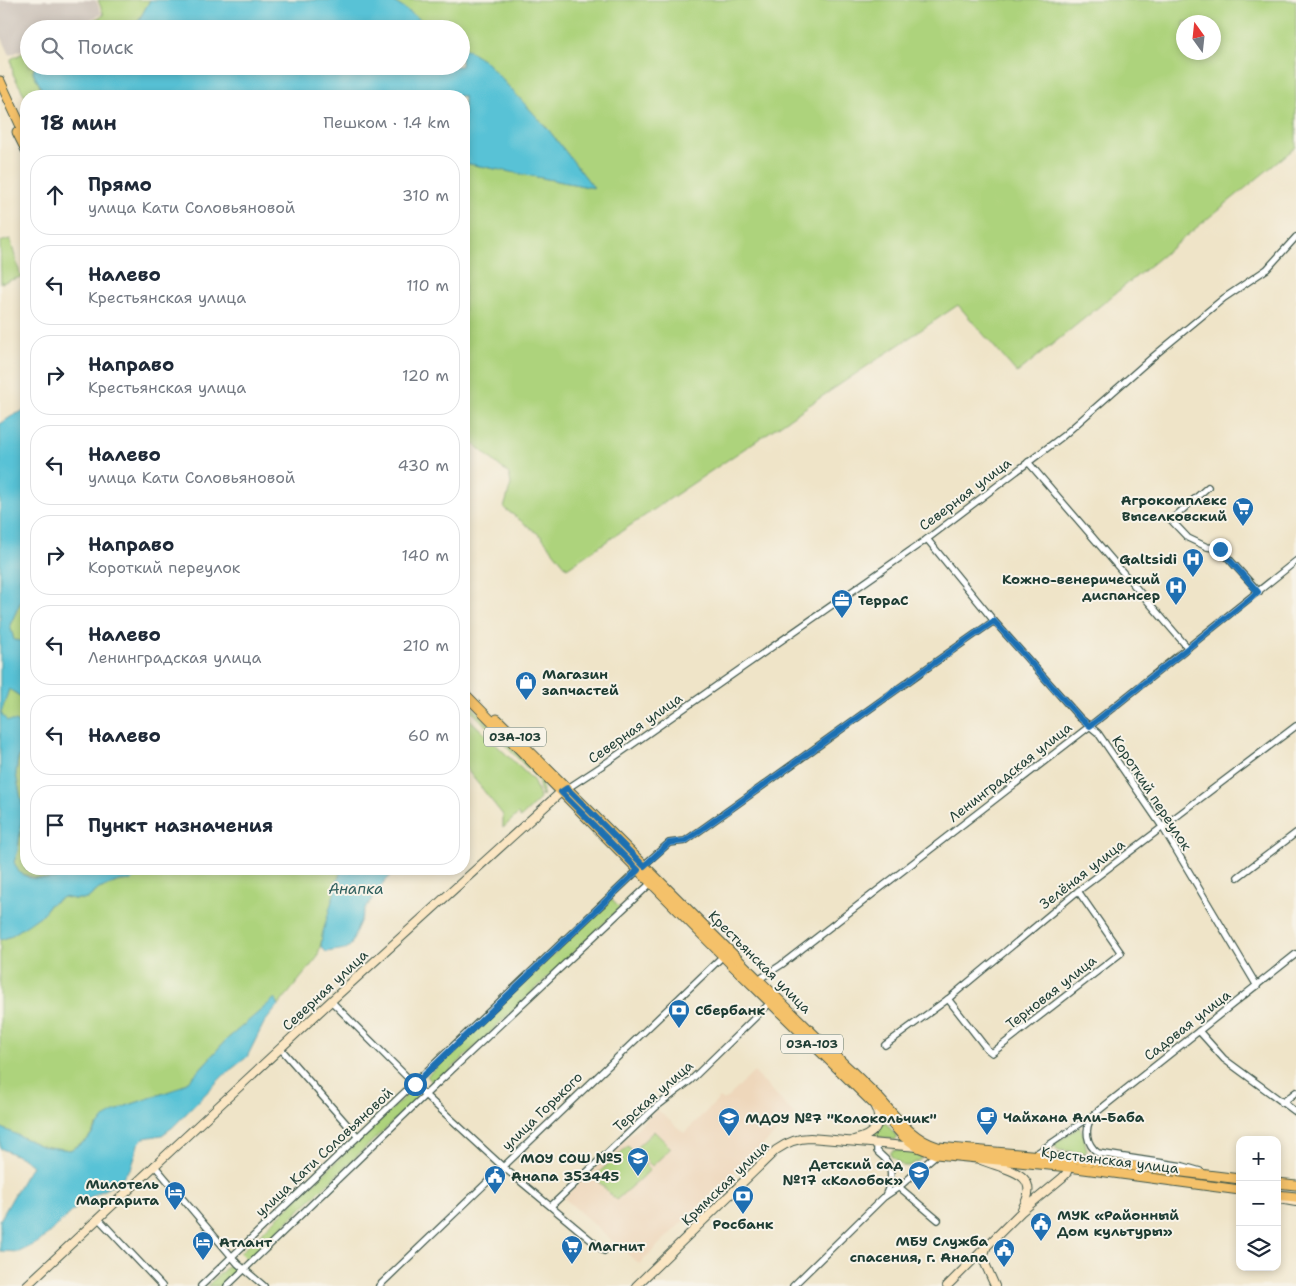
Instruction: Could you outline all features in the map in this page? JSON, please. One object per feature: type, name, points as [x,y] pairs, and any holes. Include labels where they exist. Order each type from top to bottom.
[{"type":"main road","points":[[0,81],[20,124]]},
{"type":"main road","points":[[0,95],[20,137]]},
{"type":"main road","name":"03А-103","points":[[470,691],[564,790]]},
{"type":"main road","name":"03А-103","points":[[470,699],[564,790]]},
{"type":"main road","name":"Крестьянская улица","points":[[564,790],[641,868],[873,1092],[906,1128],[920,1139],[939,1149],[979,1159],[1069,1163],[1236,1178]]},
{"type":"main road","name":"Крестьянская улица","points":[[641,868],[651,883],[723,956],[873,1103],[903,1136],[918,1147],[1034,1155],[1069,1163],[1236,1189]]},
{"type":"main road","points":[[1281,1183],[1296,1185]]},
{"type":"main road","points":[[1281,1196],[1296,1197]]},
{"type":"street","name":"Северная улица","points":[[26,1286],[280,1048],[564,790],[639,740],[927,539],[1063,436],[1218,303],[1267,269],[1296,237]]},
{"type":"street","points":[[1028,462],[1188,648]]},
{"type":"street","points":[[1208,487],[1171,520],[1188,538],[1207,547],[1220,549],[1258,592]]},
{"type":"street","name":"Короткий переулок","points":[[927,539],[994,621],[1080,718],[1098,733],[1162,828],[1257,986]]},
{"type":"street","name":"Ленинградская улица","points":[[758,980],[781,965],[1090,726],[1296,560]]},
{"type":"street","name":"улица Кати Соловьяновой","points":[[201,1286],[669,843],[685,841],[994,621]]},
{"type":"street","name":"Зелёная улица","points":[[885,1045],[948,999],[1078,891],[1296,726]]},
{"type":"street","points":[[1238,877],[1296,833]]},
{"type":"street","name":"улица Кати Соловьяновой","points":[[227,1286],[425,1095],[651,883]]},
{"type":"street","name":"Терновая улица","points":[[948,999],[992,1053],[1121,953],[1078,891]]},
{"type":"street","name":"Садовая улица","points":[[1034,1155],[1092,1115],[1296,954]]},
{"type":"street","name":"улица Горького","points":[[379,1286],[723,956]]},
{"type":"street","points":[[331,1001],[425,1095],[502,1166],[604,1251]]},
{"type":"street","name":"Терская улица","points":[[551,1206],[656,1107],[691,1080],[770,1003]]},
{"type":"street","points":[[1199,1031],[1224,1059],[1296,1112]]},
{"type":"street","points":[[280,1048],[358,1137]]},
{"type":"street","points":[[1282,1103],[1296,1092]]},
{"type":"street","name":"Крымская улица","points":[[849,1141],[860,1139],[875,1130],[879,1120],[873,1103]]},
{"type":"street","points":[[1092,1115],[1087,1124],[1087,1131],[1089,1143],[1098,1154],[1183,1166],[1217,1176]]},
{"type":"street","name":"Крымская улица","points":[[639,1283],[784,1144],[803,1138],[918,1147]]},
{"type":"street","points":[[877,1144],[877,1151],[886,1160],[890,1171],[889,1187],[884,1197]]},
{"type":"street","points":[[793,1286],[884,1197],[899,1187],[939,1149]]},
{"type":"street","points":[[979,1159],[995,1166],[1011,1169],[1022,1176],[1026,1183],[1028,1195],[1020,1212]]},
{"type":"street","points":[[947,1286],[1020,1212],[1066,1174],[1069,1163]]},
{"type":"street","points":[[154,1165],[232,1256],[264,1286]]},
{"type":"street","points":[[899,1187],[938,1220]]},
{"type":"street","points":[[1281,1197],[1296,1202]]},
{"type":"street","points":[[98,1218],[162,1286]]},
{"type":"street","points":[[986,1247],[983,1260],[995,1286]]},
{"type":"street","points":[[639,1283],[649,1286]]},
{"type":"shaded area","points":[[0,0],[96,0],[102,14],[89,20],[20,20],[20,51],[10,55],[0,34]]},
{"type":"shaded area","name":"МОУ СОШ №5","points":[[754,1072],[795,1115],[639,1264],[564,1198],[657,1109],[684,1133],[720,1098],[724,1101]]},
{"type":"green space","points":[[98,0],[150,0],[139,20],[94,20],[104,15]]},
{"type":"green space","points":[[391,0],[1296,0],[1296,147],[1017,373],[958,305],[567,568],[541,536],[504,508],[511,484],[509,474],[470,441],[470,164],[594,188],[547,128],[484,60],[470,51],[470,20],[421,20]]},
{"type":"green space","points":[[20,54],[20,75],[34,75],[42,90],[22,90],[13,74],[11,59]]},
{"type":"green space","points":[[10,239],[20,274],[20,277],[1,283],[0,242]]},
{"type":"green space","points":[[20,603],[20,641],[14,640],[10,625]]},
{"type":"green space","points":[[9,689],[20,696],[20,740],[0,714]]},
{"type":"green space","points":[[470,704],[540,777],[543,790],[542,797],[537,778],[470,709]]},
{"type":"green space","points":[[470,720],[533,780],[537,788],[540,799],[520,818],[518,814],[503,828],[503,815],[470,774]]},
{"type":"green space","points":[[20,756],[20,793],[16,774]]},
{"type":"green space","points":[[20,834],[20,873],[14,862],[18,851]]},
{"type":"green space","points":[[27,875],[82,875],[58,879],[37,878]]},
{"type":"green space","points":[[137,875],[339,875],[317,958],[278,1006],[275,999],[226,1040],[191,1079],[176,1089],[126,1106],[96,1127],[87,1140],[70,1150],[41,1146],[0,1127],[0,940],[9,937],[43,914],[49,905],[63,897],[87,899],[99,889],[119,881],[132,880]]},
{"type":"green space","points":[[611,899],[620,908],[435,1085],[427,1076]]},
{"type":"green space","points":[[411,1091],[418,1098],[247,1260],[240,1253]]},
{"type":"green space","points":[[883,1122],[896,1136],[896,1140],[874,1136]]},
{"type":"green space","points":[[1079,1127],[1083,1133],[1087,1151],[1084,1153],[1058,1150],[1055,1144]]},
{"type":"green space","points":[[654,1131],[671,1148],[652,1166],[635,1149]]},
{"type":"green space","points":[[628,1146],[650,1170],[616,1200],[594,1177]]},
{"type":"green space","points":[[894,1150],[918,1153],[921,1154],[922,1159],[909,1166],[903,1166],[891,1156],[890,1153]]},
{"type":"green space","points":[[231,1263],[237,1270],[221,1286],[207,1286]]},
{"type":"water","points":[[150,0],[391,0],[421,20],[139,20]]},
{"type":"water","points":[[470,51],[484,60],[547,128],[594,188],[470,164],[470,90],[42,90],[34,75],[470,75]]},
{"type":"water","points":[[20,412],[20,603],[10,625],[14,640],[20,641],[20,696],[9,689],[1,713],[7,721],[16,721],[20,726],[20,756],[16,774],[20,793],[20,834],[18,851],[14,862],[20,875],[30,878],[47,879],[79,875],[137,875],[132,880],[119,881],[99,889],[87,899],[63,897],[49,905],[43,914],[29,924],[9,937],[0,940],[0,424]]},
{"type":"water","name":"Анапка","points":[[339,875],[391,875],[364,911],[351,945],[346,949],[326,952],[321,947],[322,935]]},
{"type":"water","points":[[275,998],[278,1006],[264,1023],[247,1057],[224,1075],[173,1127],[162,1135],[144,1138],[138,1144],[131,1168],[117,1183],[85,1200],[39,1242],[19,1252],[0,1251],[0,1220],[32,1166],[24,1159],[0,1148],[0,1127],[41,1146],[70,1150],[87,1140],[104,1118],[126,1106],[176,1089],[191,1079],[226,1040]]},
{"type":"place","name":"Агрокомплекс Выселковский","points":[[1243,527]]},
{"type":"place","name":"Galtsidi","points":[[1193,578]]},
{"type":"place","name":"Кожно-венерический диспансер","points":[[1176,606]]},
{"type":"place","name":"ТерраС","points":[[842,619]]},
{"type":"place","name":"Магазин запчастей","points":[[526,701]]},
{"type":"place","name":"Сбербанк","points":[[679,1029]]},
{"type":"place","name":"Чайхана Али-Баба","points":[[987,1136]]},
{"type":"place","name":"МДОУ №7 \"Колокольчик\"","points":[[729,1137]]},
{"type":"place","name":"МОУ СОШ №5","points":[[638,1177]]},
{"type":"place","name":"Детский сад №17 «Колобок»","points":[[919,1191]]},
{"type":"place","name":"Анапа 353445","points":[[495,1195]]},
{"type":"place","name":"Милотель Маргарита","points":[[175,1211]]},
{"type":"place","name":"Росбанк","points":[[743,1215]]},
{"type":"place","name":"МУК «Районный Дом культуры»","points":[[1041,1242]]},
{"type":"place","name":"Атлант","points":[[203,1261]]},
{"type":"place","name":"Магнит","points":[[572,1265]]},
{"type":"place","name":"МБУ Служба спасения, г. Анапа","points":[[1004,1268]]},
{"type":"route","points":[[415,1084],[638,870],[561,792],[567,788],[644,866],[669,843],[685,841],[994,621],[1080,718],[1090,726],[1258,592],[1220,549]]}]
